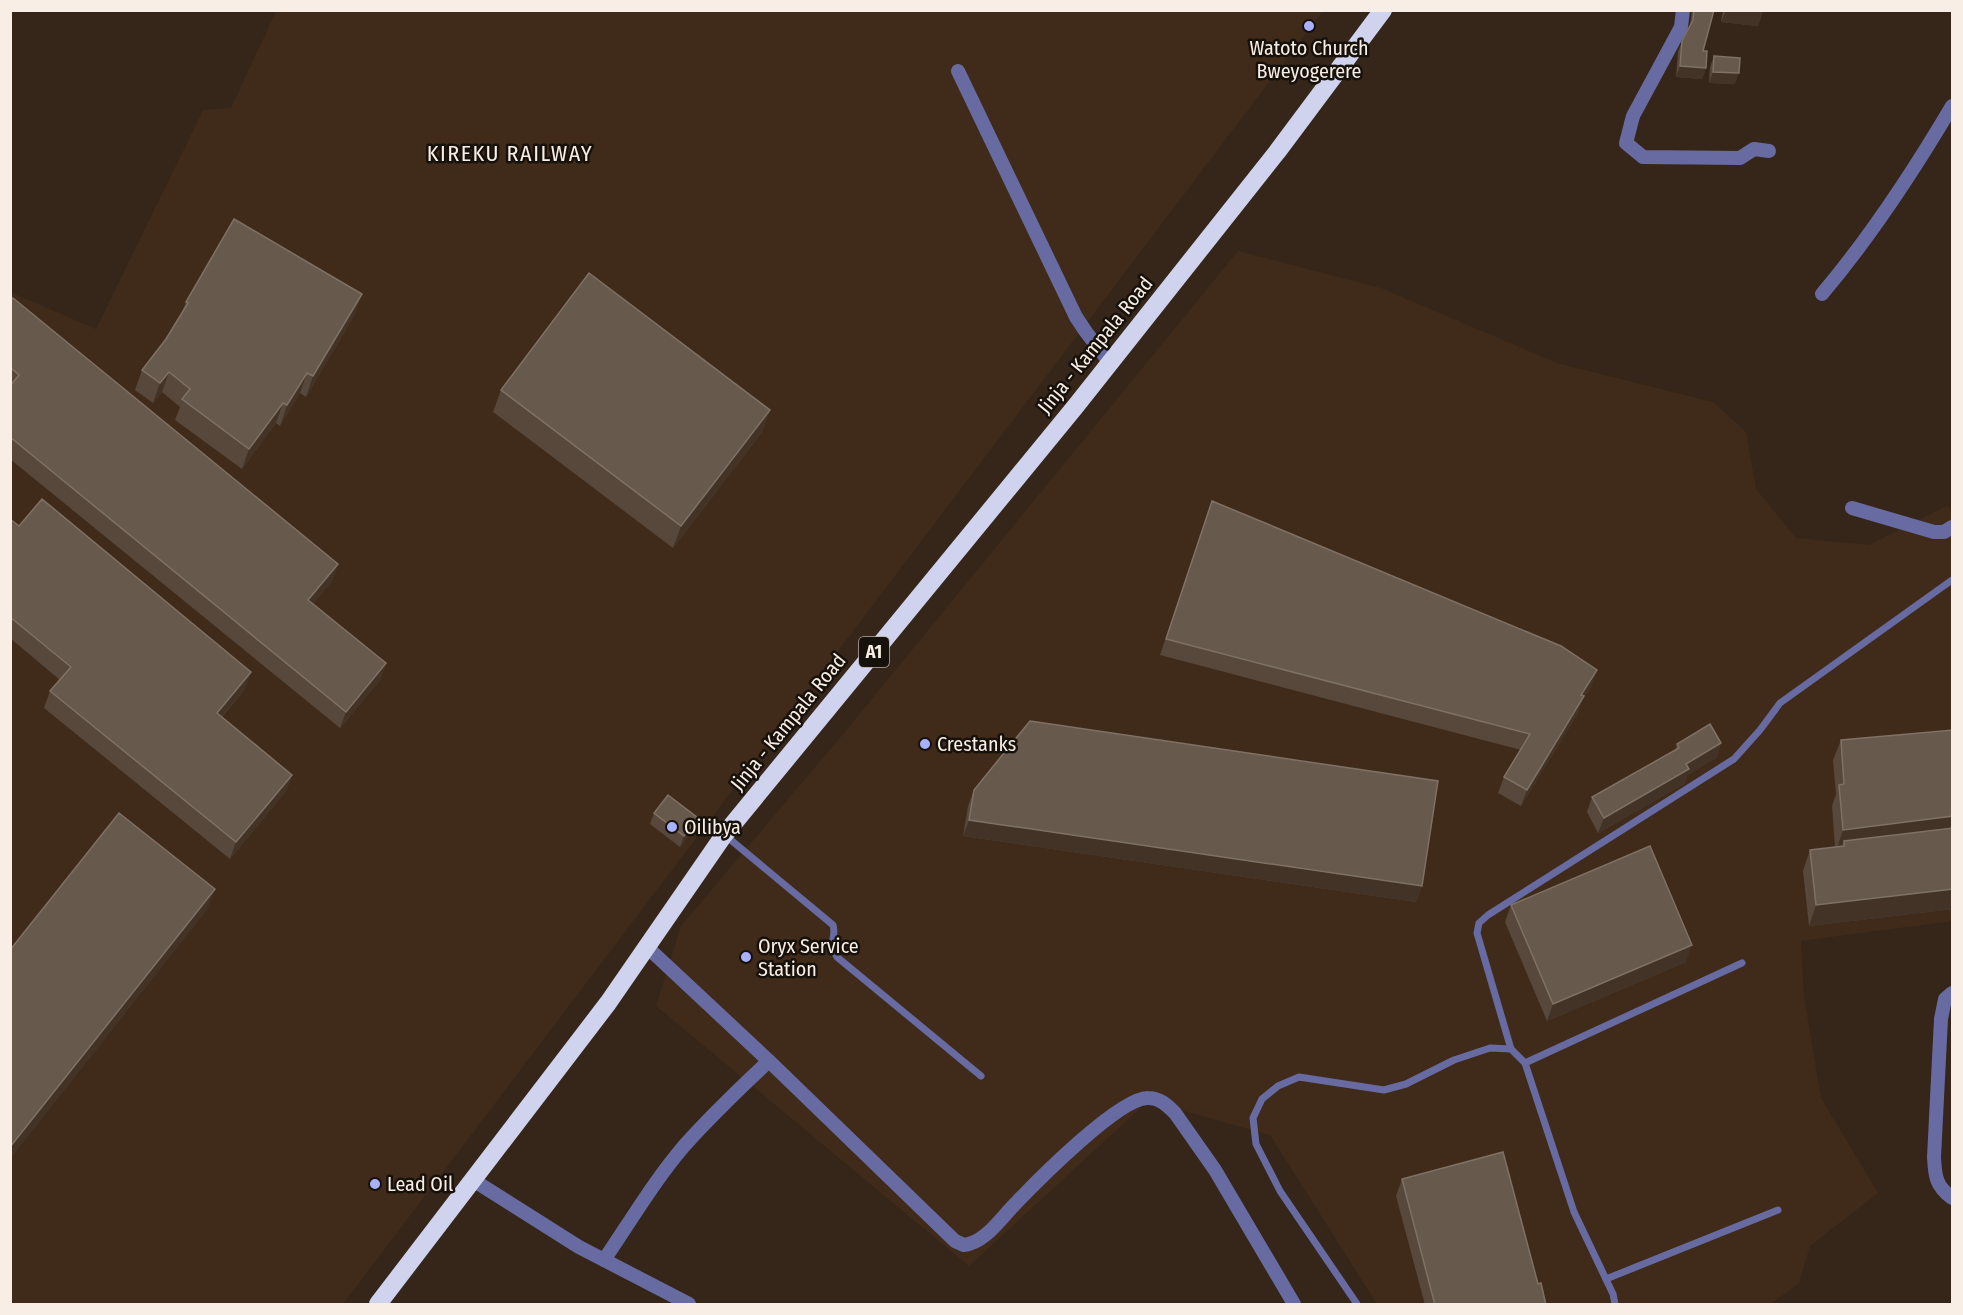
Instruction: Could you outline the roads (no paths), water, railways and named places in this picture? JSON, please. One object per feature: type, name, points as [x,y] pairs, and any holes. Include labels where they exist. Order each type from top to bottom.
[{"type":"highway","name":"Jinja - Kampala Road","points":[[378,1305],[608,1003],[724,835],[1110,363],[1277,152],[1383,10]]},
{"type":"street","points":[[1683,10],[1681,27],[1633,116],[1626,143],[1643,157],[1740,158],[1754,149],[1769,151]]},
{"type":"street","points":[[958,71],[1070,306],[1086,332],[1110,363]]},
{"type":"street","points":[[1822,294],[1861,247],[1953,106]]},
{"type":"street","points":[[1852,508],[1934,532],[1944,532],[1953,527]]},
{"type":"street","points":[[647,947],[955,1241],[964,1245],[979,1241],[1033,1185],[1085,1138],[1125,1107],[1146,1097],[1157,1099],[1175,1113],[1215,1170],[1294,1305]]},
{"type":"street","points":[[1953,993],[1945,999],[1941,1019],[1934,1158],[1935,1176],[1940,1188],[1953,1198]]},
{"type":"street","points":[[604,1260],[684,1147],[744,1083],[769,1061]]},
{"type":"street","points":[[472,1180],[579,1247],[689,1305]]},
{"type":"lane","points":[[1615,1305],[1613,1294],[1574,1212],[1525,1063],[1511,1049],[1477,933],[1479,923],[1488,915],[1734,759],[1780,703],[1953,580]]},
{"type":"lane","points":[[724,835],[833,925],[832,949],[837,957],[981,1076]]},
{"type":"lane","points":[[1525,1063],[1742,963]]},
{"type":"lane","points":[[1357,1305],[1280,1191],[1256,1144],[1253,1118],[1262,1099],[1278,1086],[1299,1077],[1384,1090],[1406,1084],[1454,1060],[1490,1048],[1511,1049]]},
{"type":"lane","points":[[1606,1279],[1778,1210]]},
{"type":"place","name":"Watoto Church Bweyogerere","points":[[1309,26]]},
{"type":"place","name":"Crestanks","points":[[925,744]]},
{"type":"place","name":"Oilibya","points":[[672,827]]},
{"type":"place","name":"Oryx Service Station","points":[[746,957]]},
{"type":"place","name":"Lead Oil","points":[[375,1184]]},
{"type":"district","name":"KIREKU RAILWAY","points":[[510,153]]}]
